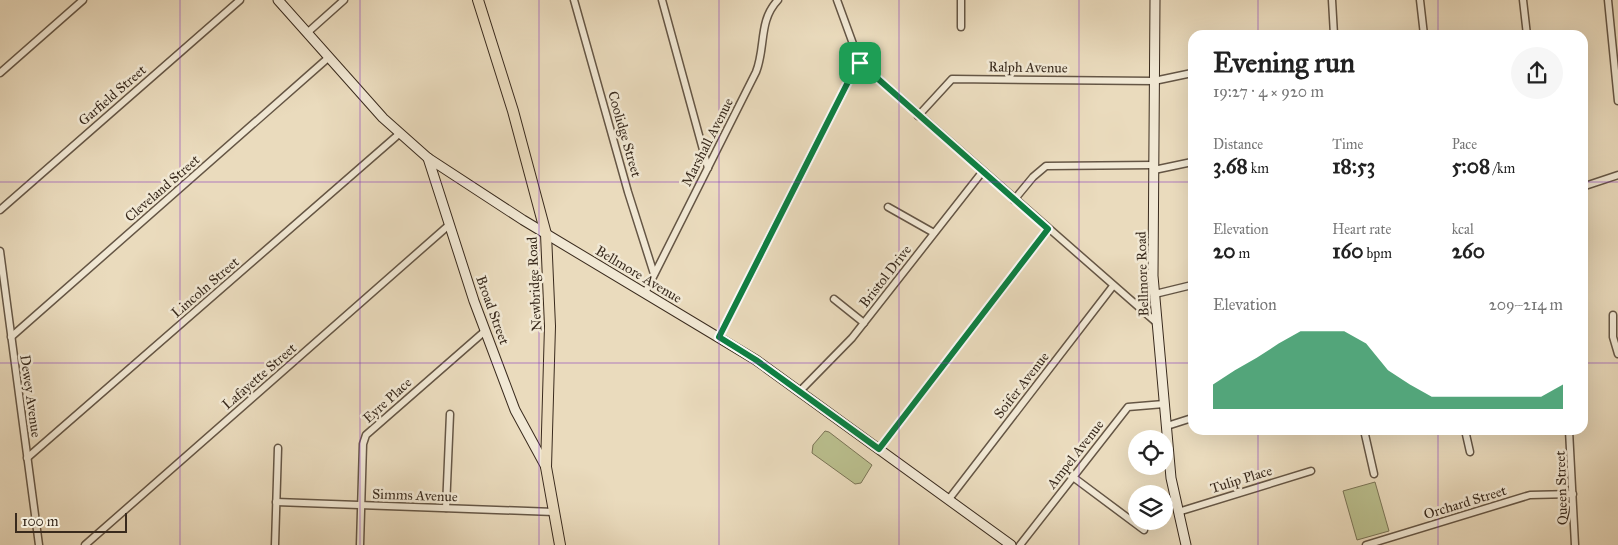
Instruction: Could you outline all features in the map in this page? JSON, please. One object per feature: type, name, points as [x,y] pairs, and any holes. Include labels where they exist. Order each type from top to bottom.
[{"type":"main road","name":"Bellmore Avenue","points":[[278,0],[328,58],[399,134],[428,158],[546,234],[756,360],[1011,545]]},
{"type":"main road","name":"Newbridge Road","points":[[478,0],[513,112],[546,234],[550,326],[546,467],[560,545]]},
{"type":"main road","name":"Bellmore Road","points":[[1155,0],[1155,294],[1171,478],[1186,545]]},
{"type":"main road","name":"Broad Street","points":[[428,158],[485,331],[516,410],[546,467]]},
{"type":"street","points":[[0,73],[84,0]]},
{"type":"street","name":"Garfield Street","points":[[0,210],[240,0]]},
{"type":"street","points":[[307,33],[344,0]]},
{"type":"street","name":"Coolidge Street","points":[[574,0],[630,201],[654,274]]},
{"type":"street","points":[[662,0],[708,168]]},
{"type":"street","name":"Marshall Avenue","points":[[645,293],[756,72],[762,53],[763,26],[772,7],[778,0]]},
{"type":"street","points":[[837,0],[860,63],[918,116],[1157,323]]},
{"type":"street","points":[[961,0],[961,27]]},
{"type":"street","points":[[1332,0],[1334,30]]},
{"type":"street","points":[[1420,0],[1423,30]]},
{"type":"street","points":[[1523,0],[1526,30]]},
{"type":"street","points":[[1608,0],[1615,45],[1618,102]]},
{"type":"street","name":"Cleveland Street","points":[[11,336],[328,58]]},
{"type":"street","points":[[719,337],[850,78],[860,63]]},
{"type":"street","name":"Ralph Avenue","points":[[918,116],[952,80],[1154,81],[1188,74]]},
{"type":"street","name":"Lincoln Street","points":[[27,458],[399,134]]},
{"type":"street","points":[[1014,200],[1033,177],[1046,166],[1154,168],[1188,163]]},
{"type":"street","name":"Bristol Drive","points":[[800,391],[864,323],[983,171]]},
{"type":"street","points":[[1588,185],[1618,175]]},
{"type":"street","points":[[888,207],[934,232]]},
{"type":"street","name":"Lafayette Street","points":[[85,545],[449,226]]},
{"type":"street","points":[[879,449],[1048,229]]},
{"type":"street","name":"Dewey Avenue","points":[[0,251],[39,545]]},
{"type":"street","name":"Soifer Avenue","points":[[950,500],[1113,286]]},
{"type":"street","points":[[1155,294],[1188,286]]},
{"type":"street","points":[[834,298],[864,323]]},
{"type":"street","points":[[1613,315],[1613,337],[1618,354]]},
{"type":"street","name":"Eyre Place","points":[[360,545],[364,444],[366,436],[485,331]]},
{"type":"street","name":"Ampel Avenue","points":[[1020,545],[1128,407],[1164,404]]},
{"type":"street","points":[[446,508],[450,414]]},
{"type":"street","points":[[1167,426],[1188,419]]},
{"type":"street","points":[[1365,435],[1374,474]]},
{"type":"street","points":[[1466,435],[1470,452]]},
{"type":"street","name":"Queen Street","points":[[1569,435],[1574,494],[1575,545]]},
{"type":"street","points":[[275,545],[278,448]]},
{"type":"street","name":"Tulip Place","points":[[1178,512],[1311,471]]},
{"type":"street","points":[[1073,477],[1128,518]]},
{"type":"street","name":"Orchard Street","points":[[1366,545],[1530,495],[1574,494]]},
{"type":"street","name":"Simms Avenue","points":[[276,502],[554,512]]},
{"type":"green space","points":[[825,431],[829,432],[872,465],[861,483],[855,484],[812,453],[813,445]]},
{"type":"green space","points":[[1375,482],[1389,531],[1357,540],[1343,491]]},
{"type":"route","points":[[860,63],[1048,229],[879,449],[756,360],[719,337],[850,78],[860,63]]}]
